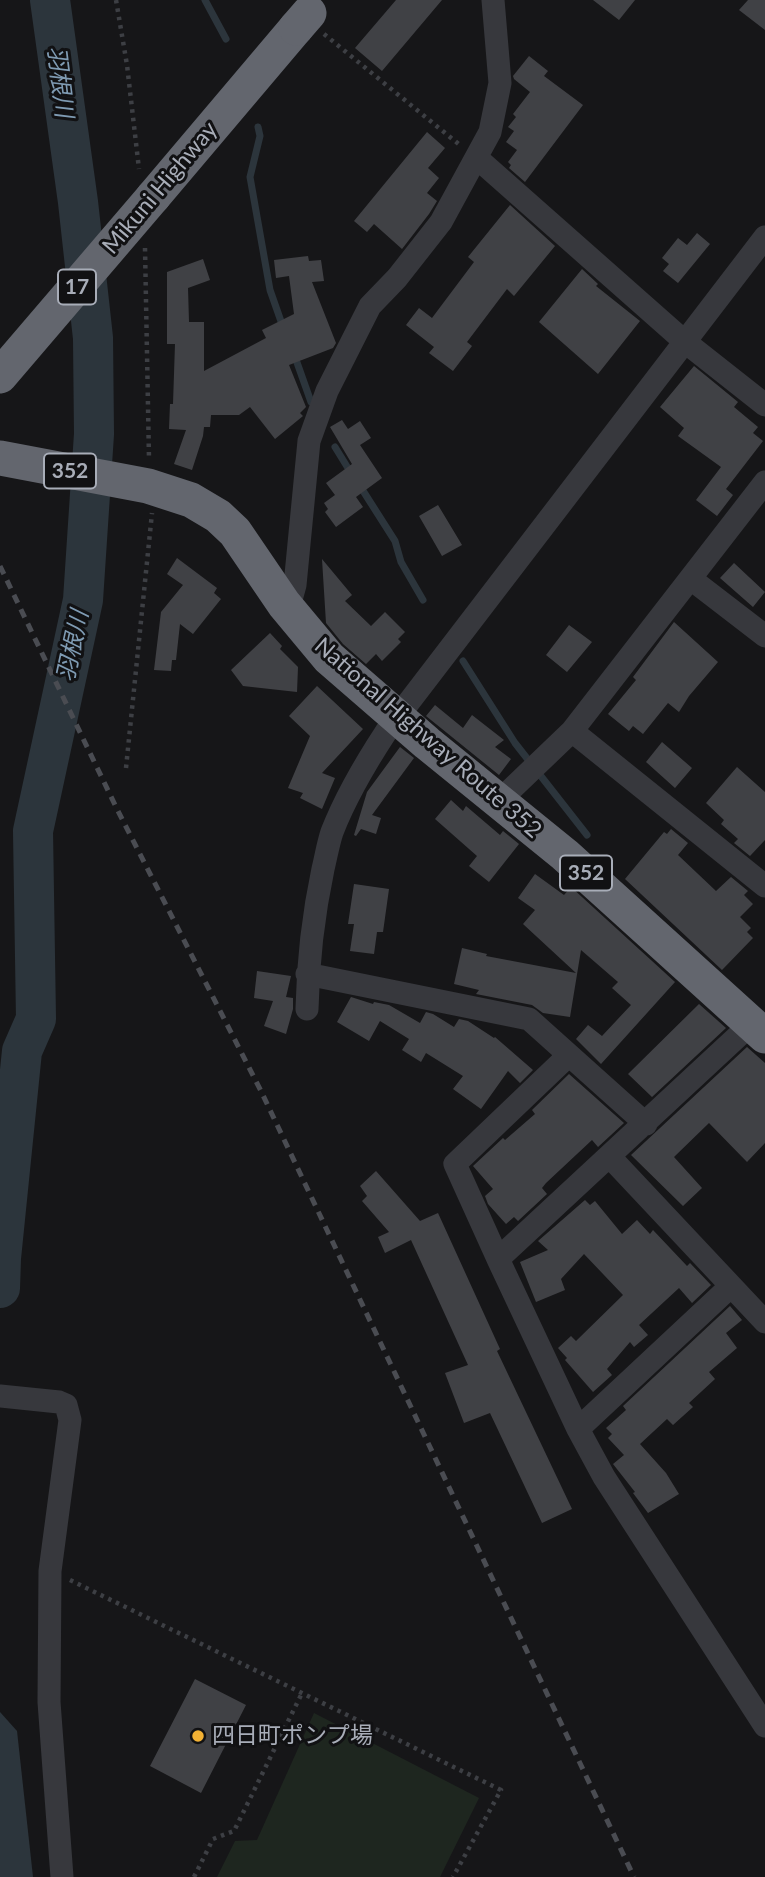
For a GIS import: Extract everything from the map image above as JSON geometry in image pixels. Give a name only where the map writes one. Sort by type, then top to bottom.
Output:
[{"type":"highway","name":"Mikuni Highway","points":[[0,376],[310,17]]},
{"type":"highway","name":"National Highway Route 352","points":[[0,458],[140,485],[191,500],[218,516],[235,532],[284,604],[329,658],[565,855],[634,915],[758,1031]]},
{"type":"street","points":[[284,604],[292,596],[295,585],[309,441],[327,391],[370,306],[397,278],[441,222],[490,132],[500,83],[493,0]]},
{"type":"street","points":[[477,159],[684,341],[765,405]]},
{"type":"street","points":[[307,1009],[307,974],[313,920],[331,835],[361,770],[386,733],[765,237]]},
{"type":"street","points":[[499,801],[572,731],[765,482]]},
{"type":"street","points":[[691,579],[765,636]]},
{"type":"street","points":[[572,731],[765,886]]},
{"type":"street","points":[[307,974],[529,1019],[646,1124]]},
{"type":"street","points":[[498,1259],[646,1124],[758,1031]]},
{"type":"street","points":[[569,1055],[455,1164],[578,1429],[604,1478],[765,1727]]},
{"type":"street","points":[[610,1157],[765,1322]]},
{"type":"street","points":[[578,1429],[731,1286]]},
{"type":"street","points":[[0,1396],[59,1402],[66,1405],[70,1420],[50,1571],[49,1702],[62,1877]]},
{"type":"path","points":[[310,17],[477,159]]},
{"type":"path","points":[[126,768],[147,541]]},
{"type":"path","points":[[50,1571],[501,1790],[453,1877]]},
{"type":"path","points":[[194,1877],[213,1839],[234,1831],[302,1693]]},
{"type":"shaded area","points":[[0,1712],[17,1731],[33,1877],[0,1877]]},
{"type":"shaded area","points":[[314,1713],[479,1798],[440,1877],[217,1877],[235,1841],[257,1840]]},
{"type":"building","points":[[396,0],[442,0],[382,71],[355,48]]},
{"type":"building","points":[[593,0],[635,0],[619,20]]},
{"type":"building","points":[[748,0],[765,0],[765,30],[739,10]]},
{"type":"building","points":[[529,56],[548,71],[544,76],[583,105],[525,182],[509,168],[511,165],[508,162],[517,150],[506,142],[514,131],[508,127],[516,117],[513,114],[530,92],[513,76]]},
{"type":"building","points":[[427,132],[445,148],[428,168],[439,178],[427,193],[437,201],[402,249],[374,224],[367,232],[354,221]]},
{"type":"building","points":[[510,205],[555,246],[514,296],[507,289],[467,342],[472,346],[453,371],[429,353],[434,347],[406,325],[419,308],[432,318],[474,262],[468,257]]},
{"type":"building","points":[[697,233],[710,244],[678,283],[663,271],[669,264],[662,258],[678,238],[687,245]]},
{"type":"building","points":[[308,256],[309,261],[321,260],[324,281],[312,282],[336,343],[333,348],[289,365],[306,407],[300,413],[303,416],[275,439],[250,407],[239,415],[211,415],[210,427],[204,427],[192,470],[174,464],[186,430],[169,429],[170,404],[173,404],[175,344],[167,344],[167,272],[203,259],[210,280],[188,288],[189,322],[204,322],[204,371],[266,338],[262,330],[294,314],[289,276],[276,278],[274,260]]},
{"type":"building","points":[[582,269],[598,284],[596,286],[640,321],[598,374],[539,322]]},
{"type":"building","points":[[694,366],[738,402],[734,407],[758,427],[753,433],[763,441],[726,489],[733,495],[717,516],[696,500],[721,467],[678,436],[684,428],[660,407]]},
{"type":"building","points":[[342,420],[348,429],[360,421],[371,438],[360,445],[382,478],[356,497],[363,507],[336,527],[325,512],[328,509],[324,503],[335,495],[326,483],[352,464],[330,427]]},
{"type":"building","points":[[438,505],[462,545],[442,556],[419,516]]},
{"type":"building","points":[[177,558],[217,588],[214,593],[221,599],[193,634],[180,624],[176,660],[172,660],[171,671],[154,670],[161,612],[183,585],[167,574]]},
{"type":"building","points":[[322,559],[352,595],[345,601],[371,626],[385,612],[405,632],[398,639],[401,642],[382,661],[376,654],[366,664],[343,644],[326,623]]},
{"type":"building","points":[[734,563],[765,592],[753,607],[720,578]]},
{"type":"building","points":[[674,622],[718,662],[679,712],[668,703],[643,734],[633,726],[629,731],[608,714],[636,680],[633,677]]},
{"type":"building","points":[[569,625],[592,642],[567,672],[546,655]]},
{"type":"building","points":[[270,633],[282,646],[280,649],[298,667],[297,692],[243,686],[231,670]]},
{"type":"building","points":[[317,686],[363,729],[322,773],[335,778],[322,809],[300,798],[303,793],[288,788],[310,736],[289,716]]},
{"type":"building","points":[[435,705],[463,728],[472,715],[504,740],[495,747],[511,759],[499,775],[426,716]]},
{"type":"building","points":[[662,742],[692,768],[675,788],[646,762]]},
{"type":"building","points":[[400,747],[414,758],[372,815],[381,818],[376,834],[361,829],[354,835],[367,792]]},
{"type":"building","points":[[737,767],[765,792],[765,840],[750,856],[734,843],[738,839],[721,824],[724,820],[706,803]]},
{"type":"building","points":[[451,800],[463,811],[466,806],[500,835],[503,831],[519,844],[489,882],[469,866],[477,856],[435,819]]},
{"type":"building","points":[[671,829],[688,843],[678,855],[716,891],[731,877],[748,891],[744,895],[753,904],[740,917],[751,928],[747,932],[753,938],[722,970],[625,879],[664,832],[667,834]]},
{"type":"building","points":[[535,874],[564,895],[571,887],[675,982],[601,1064],[576,1039],[588,1025],[602,1036],[631,1005],[612,988],[618,982],[581,950],[570,1017],[543,1013],[532,1005],[476,994],[479,990],[454,984],[462,948],[487,954],[486,956],[576,973],[523,924],[535,910],[518,898]]},
{"type":"building","points":[[354,884],[389,889],[383,932],[377,932],[374,954],[350,951],[354,924],[348,924]]},
{"type":"building","points":[[257,971],[291,976],[286,997],[293,998],[293,1009],[286,1034],[264,1026],[273,1001],[254,998]]},
{"type":"building","points":[[351,997],[373,1004],[389,1005],[420,1023],[426,1012],[454,1027],[459,1019],[468,1021],[495,1037],[533,1070],[520,1083],[508,1071],[481,1109],[453,1089],[463,1076],[426,1053],[421,1062],[402,1050],[409,1039],[380,1021],[369,1041],[337,1022]]},
{"type":"building","points":[[699,1004],[726,1028],[652,1097],[628,1074]]},
{"type":"building","points":[[747,1047],[765,1063],[765,1143],[747,1162],[709,1123],[674,1157],[702,1188],[683,1206],[631,1155]]},
{"type":"building","points":[[569,1074],[624,1123],[598,1147],[592,1140],[546,1183],[542,1188],[547,1194],[518,1221],[514,1217],[506,1224],[488,1204],[485,1196],[493,1189],[473,1166],[503,1138],[505,1140],[535,1114],[532,1110]]},
{"type":"building","points":[[376,1171],[420,1221],[438,1213],[500,1349],[497,1351],[572,1509],[542,1523],[490,1413],[464,1423],[445,1373],[468,1365],[411,1240],[385,1253],[378,1237],[389,1232],[362,1201],[367,1196],[360,1186]]},
{"type":"building","points":[[585,1200],[590,1205],[595,1201],[622,1234],[637,1220],[650,1234],[653,1230],[687,1266],[690,1263],[711,1285],[692,1303],[679,1288],[639,1325],[648,1335],[634,1347],[630,1342],[607,1369],[612,1375],[593,1392],[558,1348],[571,1336],[576,1341],[623,1295],[584,1254],[561,1279],[565,1290],[536,1302],[520,1262],[548,1250],[538,1241]]},
{"type":"building","points":[[730,1306],[742,1320],[726,1333],[737,1348],[709,1372],[715,1379],[689,1403],[693,1407],[673,1425],[667,1419],[640,1444],[666,1473],[679,1494],[648,1513],[613,1464],[624,1455],[608,1438],[612,1434],[606,1428],[626,1410],[623,1406]]},
{"type":"building","name":"四日町ポンプ場","points":[[195,1679],[246,1705],[201,1793],[150,1766]]},
{"type":"waterway","name":"羽根川","points":[[0,1288],[22,1051],[36,1019],[33,831],[83,600],[94,434],[93,338],[78,202],[50,0]]},
{"type":"waterway","points":[[205,0],[226,39]]},
{"type":"waterway","points":[[258,127],[260,136],[250,177],[270,290],[283,327]]},
{"type":"waterway","points":[[294,354],[311,402]]},
{"type":"waterway","points":[[335,447],[351,473]]},
{"type":"waterway","points":[[360,486],[395,541],[401,562],[423,600]]},
{"type":"waterway","points":[[463,661],[515,743],[587,835]]},
{"type":"railway","points":[[0,566],[116,807],[261,1091],[634,1877]]},
{"type":"place","name":"四日町ポンプ場","points":[[198,1736]]}]
